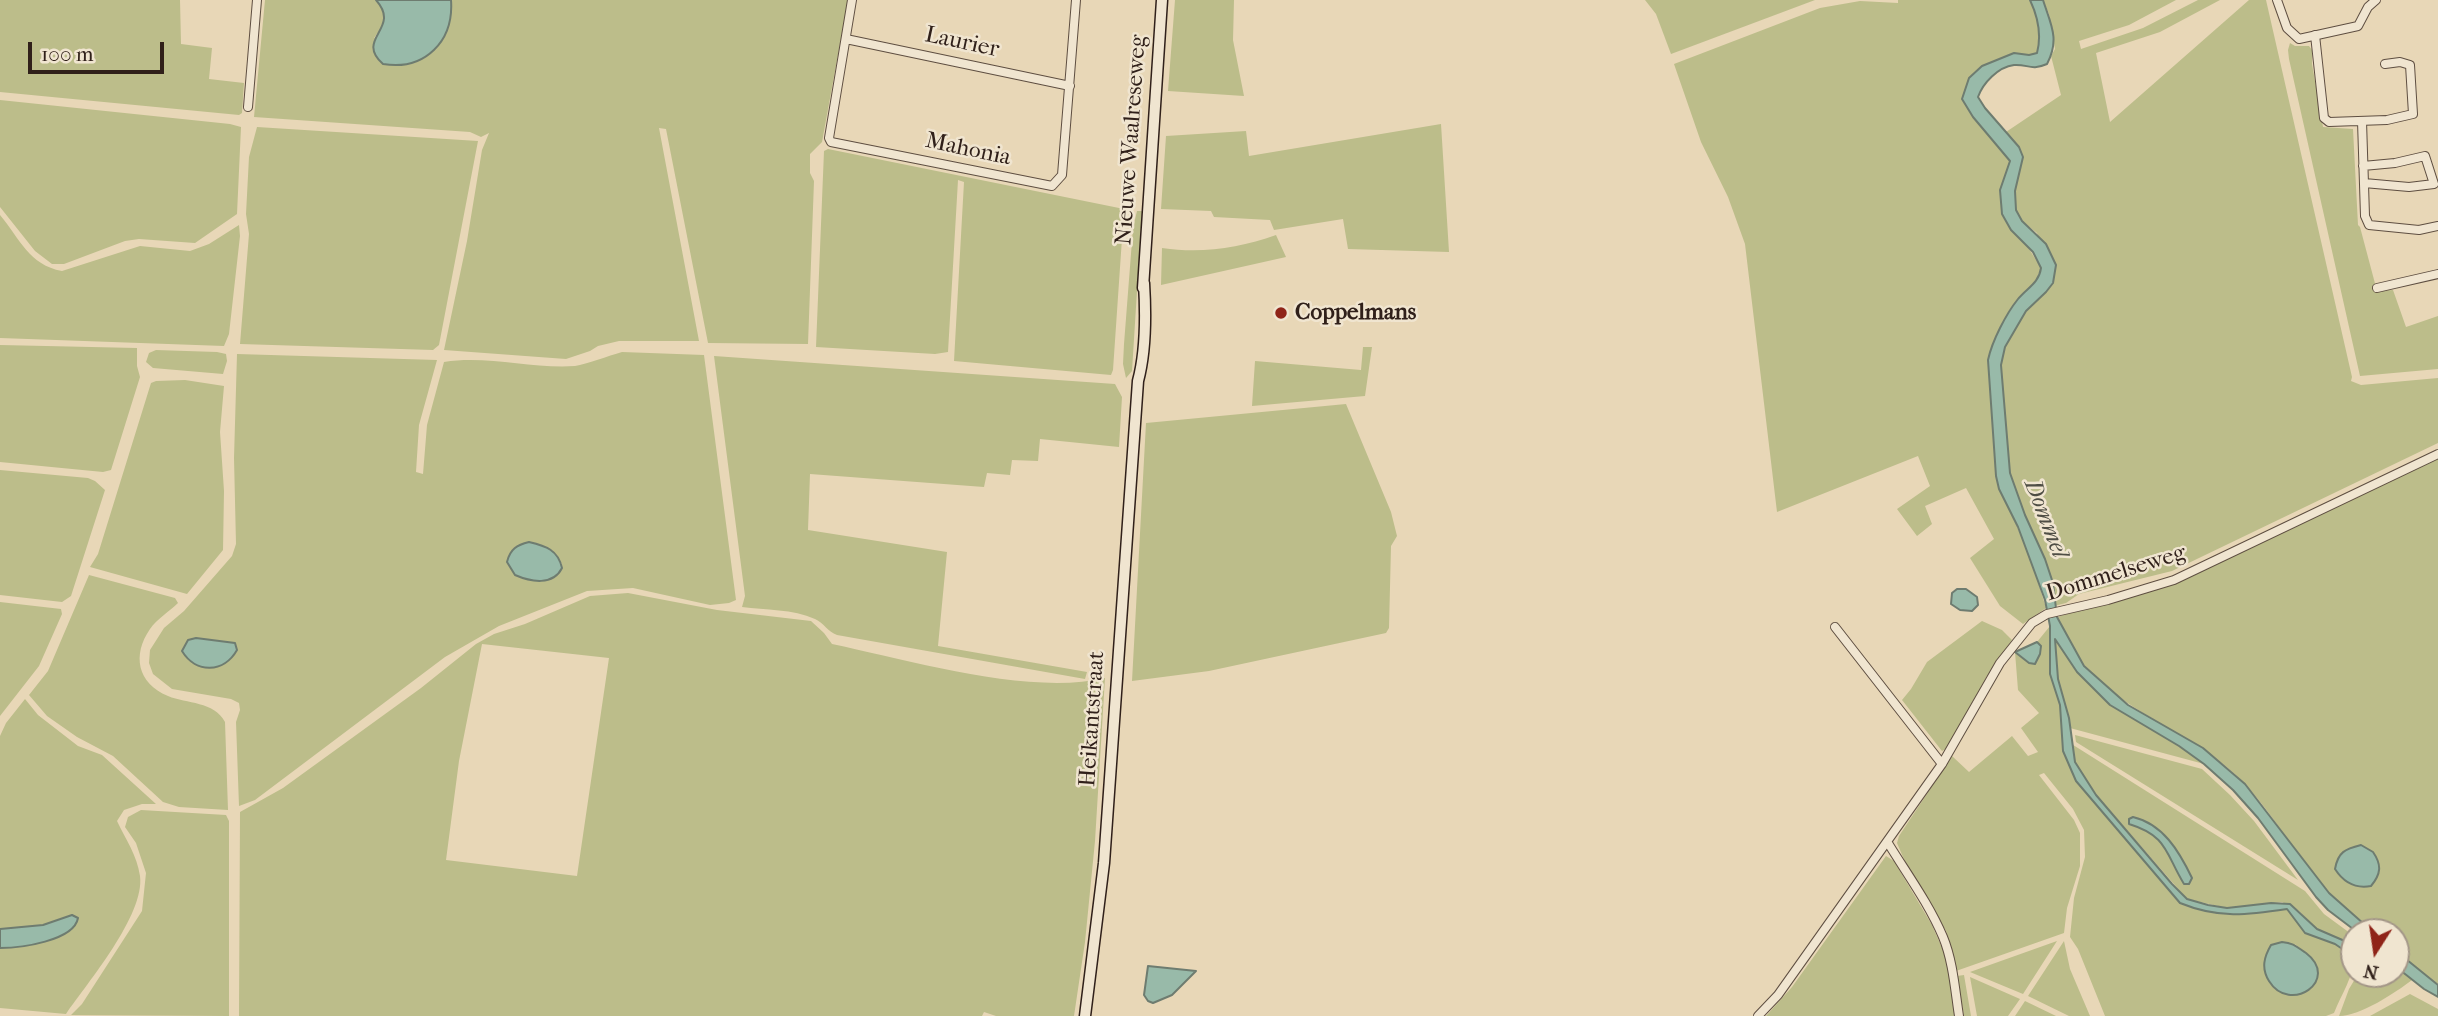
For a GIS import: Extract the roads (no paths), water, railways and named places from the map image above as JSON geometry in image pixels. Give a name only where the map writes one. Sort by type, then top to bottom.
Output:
[{"type":"street","points":[[248,107],[257,0]]},
{"type":"street","name":"Mahonia","points":[[852,0],[829,138],[831,142],[1052,186],[1062,175],[1076,0]]},
{"type":"street","name":"Nieuwe Waalreseweg","points":[[1135,424],[1138,327],[1144,284],[1162,0]]},
{"type":"street","points":[[2277,0],[2287,28],[2299,38],[2358,26],[2368,7],[2376,0]]},
{"type":"street","points":[[2315,35],[2324,118],[2329,122],[2387,120],[2413,114],[2410,65],[2400,62],[2385,64]]},
{"type":"street","name":"Laurier","points":[[846,39],[1070,86]]},
{"type":"street","points":[[2362,121],[2365,216],[2369,225],[2419,230],[2438,226]]},
{"type":"street","points":[[2363,166],[2395,163],[2425,156],[2434,184],[2409,187],[2364,183]]},
{"type":"street","points":[[2377,288],[2438,274]]},
{"type":"street","name":"Heikantstraat","points":[[1085,1016],[1104,863],[1135,424]]},
{"type":"street","name":"Dommelseweg","points":[[1758,1016],[1778,995],[1888,844],[1942,764],[2000,663],[2018,637],[2032,623],[2047,614],[2108,600],[2174,580],[2438,454]]},
{"type":"street","points":[[1835,627],[1942,764]]},
{"type":"street","points":[[1888,844],[1928,907],[1943,937],[1959,1016]]},
{"type":"place","name":"Coppelmans","points":[[1281,313]]},
{"type":"water label","name":"Dommel","points":[[2045,519]]}]
